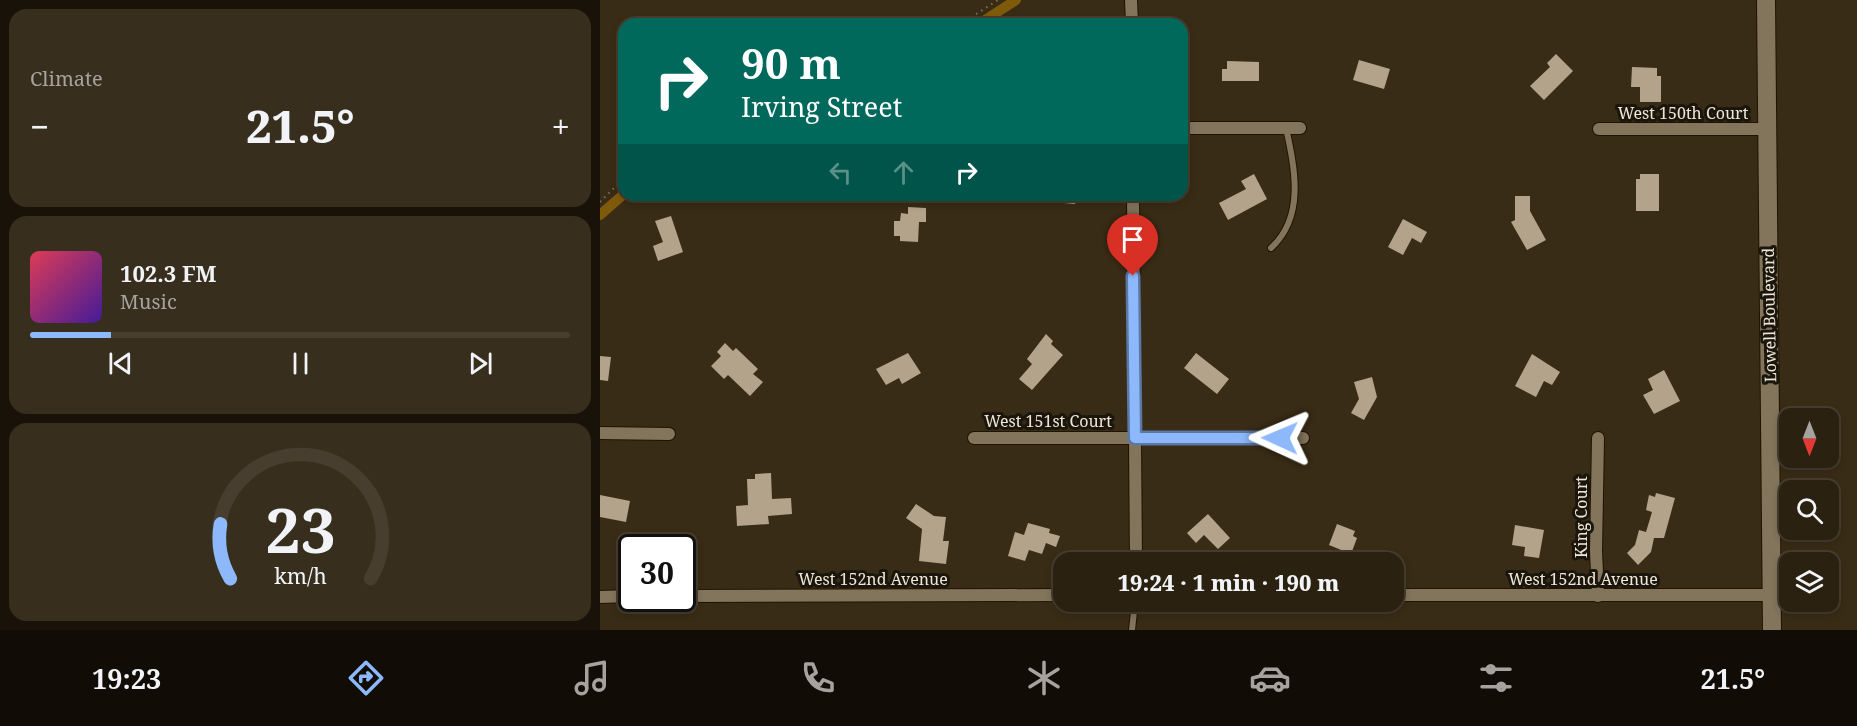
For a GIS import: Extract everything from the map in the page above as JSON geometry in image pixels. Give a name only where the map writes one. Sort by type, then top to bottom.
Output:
[{"type":"main road","name":"Lowell Boulevard","points":[[1766,0],[1772,630]]},
{"type":"street","points":[[1131,0],[1132,18]]},
{"type":"street","points":[[1188,129],[1300,128]]},
{"type":"street","name":"West 150th Court","points":[[1599,129],[1767,129]]},
{"type":"street","points":[[1133,201],[1136,552]]},
{"type":"street","points":[[600,433],[669,434]]},
{"type":"street","name":"West 151st Court","points":[[974,438],[1303,438]]},
{"type":"street","name":"King Court","points":[[1598,438],[1596,551],[1599,596]]},
{"type":"street","name":"West 152nd Avenue","points":[[696,596],[1053,595]]},
{"type":"street","name":"West 152nd Avenue","points":[[1404,595],[1772,595]]},
{"type":"street","points":[[600,597],[618,596]]},
{"type":"lane","points":[[1271,248],[1282,238],[1288,227],[1292,210],[1294,164],[1286,128]]},
{"type":"lane","points":[[1132,630],[1134,612]]},
{"type":"path","points":[[970,18],[998,0]]},
{"type":"path","points":[[600,202],[618,184]]},
{"type":"building","points":[[1556,54],[1573,71],[1544,100],[1530,86],[1550,67],[1547,63]]},
{"type":"building","points":[[1359,60],[1390,69],[1384,89],[1353,80]]},
{"type":"building","points":[[1227,61],[1259,62],[1259,81],[1222,81],[1222,69],[1227,69]]},
{"type":"building","points":[[1632,67],[1657,68],[1657,76],[1661,76],[1661,102],[1640,102],[1640,87],[1631,87]]},
{"type":"building","points":[[1254,174],[1267,199],[1228,220],[1219,203],[1246,189],[1241,181]]},
{"type":"building","points":[[1640,174],[1659,174],[1659,211],[1636,211],[1636,179],[1640,179]]},
{"type":"building","points":[[1515,196],[1530,196],[1530,211],[1546,240],[1527,250],[1511,222],[1515,220]]},
{"type":"building","points":[[1042,201],[1075,201],[1075,204]]},
{"type":"building","points":[[908,207],[926,208],[926,222],[919,222],[918,242],[900,241],[900,236],[894,236],[894,221],[900,221],[901,213],[908,214]]},
{"type":"building","points":[[671,216],[683,252],[658,261],[653,246],[663,242],[655,221]]},
{"type":"building","points":[[1403,219],[1427,232],[1421,243],[1412,238],[1403,255],[1388,247]]},
{"type":"building","points":[[1046,334],[1053,341],[1051,344],[1063,355],[1032,390],[1019,379],[1032,364],[1027,359]]},
{"type":"building","points":[[725,343],[733,351],[736,348],[758,369],[753,374],[763,382],[750,396],[728,375],[724,379],[711,366],[721,356],[717,352]]},
{"type":"building","points":[[908,353],[921,373],[902,384],[899,378],[886,385],[876,369]]},
{"type":"building","points":[[1196,353],[1229,379],[1217,394],[1184,368]]},
{"type":"building","points":[[1532,354],[1560,372],[1552,385],[1544,381],[1536,397],[1515,386]]},
{"type":"building","points":[[600,356],[611,357],[608,381],[600,380]]},
{"type":"building","points":[[1664,370],[1680,401],[1654,414],[1643,395],[1653,390],[1648,379]]},
{"type":"building","points":[[1372,377],[1377,397],[1364,420],[1351,413],[1359,399],[1354,382]]},
{"type":"building","points":[[771,473],[772,499],[791,498],[792,514],[768,516],[769,524],[737,526],[736,506],[748,505],[747,479],[755,479],[755,474]]},
{"type":"building","points":[[1656,493],[1675,498],[1664,538],[1654,538],[1651,552],[1638,565],[1627,553],[1635,545],[1639,530],[1646,532],[1652,512],[1646,510],[1649,495],[1655,497]]},
{"type":"building","points":[[600,495],[630,501],[626,522],[600,517]]},
{"type":"building","points":[[916,504],[934,516],[946,517],[943,541],[949,541],[946,564],[919,561],[922,529],[906,518]]},
{"type":"building","points":[[1208,514],[1230,538],[1218,549],[1204,535],[1196,543],[1187,533]]},
{"type":"building","points":[[1028,523],[1050,529],[1049,533],[1060,536],[1056,547],[1046,543],[1042,554],[1029,550],[1025,561],[1008,556],[1015,532],[1024,535]]},
{"type":"building","points":[[1337,524],[1355,531],[1353,536],[1357,538],[1352,552],[1329,545]]},
{"type":"building","points":[[1515,525],[1544,530],[1539,558],[1524,556],[1525,547],[1512,545]]},
{"type":"waterway","points":[[988,18],[1016,0]]},
{"type":"waterway","points":[[600,215],[618,199]]},
{"type":"route","points":[[1133,276],[1135,438],[1280,438]]}]
